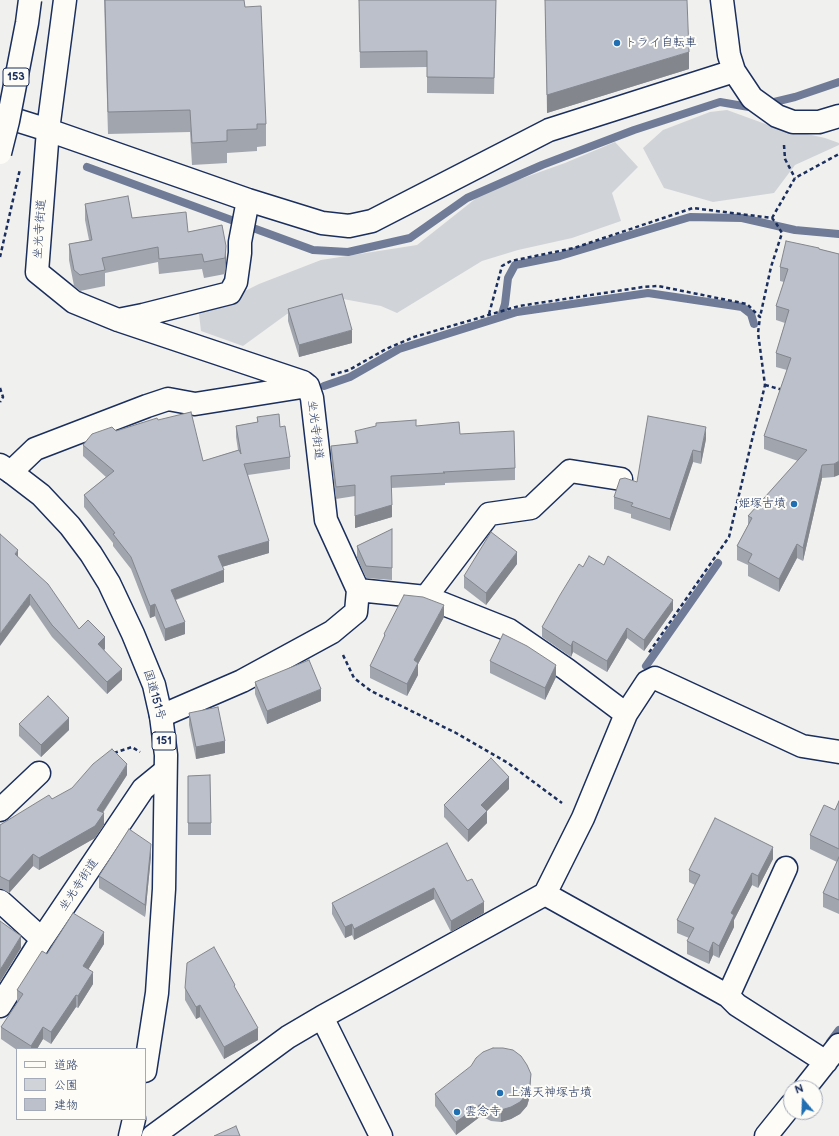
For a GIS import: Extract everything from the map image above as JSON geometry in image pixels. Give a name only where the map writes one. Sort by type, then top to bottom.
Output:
[{"type":"main road","name":"153","points":[[0,153],[27,23],[30,0]]},
{"type":"main road","points":[[48,130],[65,0]]},
{"type":"main road","points":[[722,0],[729,55],[734,71],[752,98],[785,119],[819,122],[839,116]]},
{"type":"main road","points":[[0,115],[48,130],[247,207],[322,223],[349,226],[372,221],[549,130],[734,71]]},
{"type":"main road","name":"坐光寺街道","points":[[48,130],[37,272],[74,302],[118,320],[305,384],[312,398],[326,520],[358,590],[356,612],[332,632],[242,681],[161,716]]},
{"type":"main road","points":[[118,320],[143,316],[230,293],[236,282],[240,242],[247,207]]},
{"type":"main road","points":[[5,468],[35,449],[168,399],[195,404],[305,384]]},
{"type":"main road","name":"国道151号","points":[[5,468],[41,495],[70,526],[94,560],[109,584],[133,634],[154,686],[161,716],[166,756],[164,889],[157,993],[146,1064]]},
{"type":"main road","points":[[426,597],[489,514],[531,508],[570,471],[621,479]]},
{"type":"main road","points":[[358,590],[426,597],[509,630],[566,669],[626,714]]},
{"type":"main road","points":[[153,1136],[288,1037],[545,894],[582,818],[626,714],[647,682],[655,678],[802,746],[839,752]]},
{"type":"main road","name":"坐光寺街道","points":[[0,1006],[42,939],[142,789],[165,771]]},
{"type":"main road","points":[[0,810],[39,773]]},
{"type":"main road","points":[[728,996],[786,868]]},
{"type":"main road","points":[[545,894],[728,996],[737,1006],[833,1053],[811,1080]]},
{"type":"main road","points":[[4,908],[42,939]]},
{"type":"main road","points":[[322,1017],[381,1136]]},
{"type":"main road","points":[[766,1136],[783,1114]]},
{"type":"main road","points":[[130,1136],[134,1120]]},
{"type":"path","points":[[785,119],[785,159],[795,178]]},
{"type":"path","points":[[772,218],[795,178],[839,154]]},
{"type":"path","points":[[490,314],[502,266],[510,261],[574,248],[693,208],[772,218],[782,233],[771,267],[758,333],[765,385],[729,537],[641,664],[647,682]]},
{"type":"path","points":[[305,384],[349,370],[386,349],[414,337],[490,314],[519,306],[643,287],[658,286],[747,304],[760,317]]},
{"type":"path","points":[[765,385],[786,391]]},
{"type":"path","points":[[0,388],[3,397],[0,402]]},
{"type":"path","points":[[332,632],[354,678],[371,691],[456,733],[508,763],[582,818]]},
{"type":"path","points":[[112,755],[118,751],[132,747],[142,753]]},
{"type":"green space","points":[[727,110],[771,126],[825,138],[839,143],[839,145],[795,165],[774,193],[713,202],[664,188],[643,148],[663,130],[710,112]]},
{"type":"green space","points":[[615,142],[638,167],[612,193],[621,221],[572,238],[518,250],[482,261],[397,313],[381,306],[343,299],[287,314],[243,346],[201,331],[199,314],[259,284],[321,260],[417,245],[484,192],[565,163]]},
{"type":"building","points":[[105,0],[244,0],[245,7],[261,6],[266,124],[257,124],[257,129],[227,130],[227,141],[192,143],[190,110],[108,112]]},
{"type":"building","points":[[359,0],[496,0],[494,78],[427,77],[427,51],[360,52]]},
{"type":"building","name":"トライ自転車","points":[[545,0],[687,0],[689,52],[547,95]]},
{"type":"building","points":[[128,196],[132,218],[186,212],[188,232],[222,225],[226,246],[225,258],[204,262],[202,254],[159,259],[158,247],[102,258],[105,270],[80,275],[74,270],[69,244],[92,240],[85,204]]},
{"type":"building","points":[[786,241],[839,254],[839,461],[834,464],[822,465],[803,548],[797,544],[779,579],[748,562],[752,554],[737,546],[752,518],[748,516],[807,450],[764,436],[791,358],[776,353],[789,310],[776,306],[788,269],[780,267]]},
{"type":"building","points":[[342,294],[352,330],[299,345],[288,309]]},
{"type":"building","points":[[191,412],[203,461],[239,450],[241,454],[236,426],[258,422],[257,417],[279,414],[280,427],[285,426],[290,457],[244,464],[269,541],[218,556],[224,570],[171,590],[185,622],[165,629],[155,604],[150,606],[131,557],[113,534],[115,533],[84,495],[114,471],[83,445],[92,434],[112,427],[116,431],[157,418],[158,420]]},
{"type":"building","points":[[648,416],[706,427],[701,452],[693,450],[670,519],[631,506],[633,503],[614,497],[620,479],[625,478],[637,482]]},
{"type":"building","points":[[416,420],[416,426],[459,422],[460,434],[514,431],[515,468],[391,476],[392,505],[355,516],[355,485],[336,487],[331,446],[358,443],[355,431],[376,426],[376,423]]},
{"type":"building","points":[[392,529],[392,568],[366,566],[357,546]]},
{"type":"building","points":[[491,532],[517,552],[486,593],[464,576]]},
{"type":"building","points":[[0,534],[18,550],[15,554],[48,584],[79,629],[88,620],[105,637],[98,644],[122,669],[107,682],[52,625],[30,594],[0,634]]},
{"type":"building","points":[[589,556],[604,565],[608,556],[673,600],[644,640],[627,628],[607,661],[573,641],[571,646],[542,627],[579,564],[583,567]]},
{"type":"building","points":[[404,595],[423,597],[444,605],[414,660],[418,663],[407,684],[370,666]]},
{"type":"building","points":[[503,634],[527,646],[556,665],[545,688],[490,661]]},
{"type":"building","points":[[309,660],[321,689],[267,711],[255,682]]},
{"type":"building","points":[[48,696],[69,718],[41,745],[19,724]]},
{"type":"building","points":[[218,707],[225,741],[196,747],[189,713]]},
{"type":"building","points":[[112,749],[127,764],[97,810],[104,813],[95,826],[39,858],[33,854],[9,881],[1,877],[0,825],[49,795],[52,799],[72,788],[93,764]]},
{"type":"building","points":[[491,758],[509,777],[481,805],[487,811],[468,830],[444,805]]},
{"type":"building","points":[[210,775],[211,823],[188,823],[188,776]]},
{"type":"building","points":[[839,801],[839,849],[810,835],[824,805],[835,810]]},
{"type":"building","points":[[715,818],[773,847],[758,876],[752,873],[731,913],[734,915],[719,946],[713,942],[709,952],[687,941],[694,928],[677,920],[700,875],[689,870]]},
{"type":"building","points":[[129,829],[151,844],[145,905],[99,876]]},
{"type":"building","points":[[447,843],[467,881],[472,879],[484,902],[451,921],[434,888],[354,929],[352,924],[345,927],[332,903]]},
{"type":"building","points":[[839,857],[839,900],[823,893]]},
{"type":"building","points":[[73,913],[104,932],[83,966],[93,972],[78,996],[76,995],[51,1032],[43,1027],[31,1046],[1,1027],[23,994],[17,990],[42,951],[47,954]]},
{"type":"building","points":[[0,921],[21,936],[0,970]]},
{"type":"building","points":[[214,947],[258,1028],[224,1047],[200,1005],[196,1007],[185,988],[187,963]]},
{"type":"building","points":[[493,1048],[513,1050],[521,1056],[531,1074],[527,1094],[520,1102],[501,1110],[491,1109],[481,1104],[456,1122],[435,1094],[471,1066],[476,1058],[483,1052]]},
{"type":"building","points":[[236,1126],[240,1136],[214,1136]]},
{"type":"waterway","points":[[766,104],[795,97],[839,82]]},
{"type":"waterway","points":[[87,167],[313,250],[348,252],[410,238],[467,198],[542,165],[634,130],[720,102],[749,107],[755,106]]},
{"type":"waterway","points":[[501,317],[505,304],[508,278],[515,265],[560,256],[690,217],[742,218],[795,230],[839,234]]},
{"type":"waterway","points":[[324,386],[350,377],[399,349],[517,312],[648,293],[742,307],[751,314],[754,324]]},
{"type":"waterway","points":[[646,666],[718,563]]},
{"type":"waterway","points":[[830,1042],[839,1030]]},
{"type":"place","name":"トライ自転車","points":[[617,43]]},
{"type":"place","name":"姫塚古墳","points":[[794,504]]},
{"type":"place","name":"上溝天神塚古墳","points":[[500,1093]]},
{"type":"place","name":"雲念寺","points":[[457,1112]]}]
